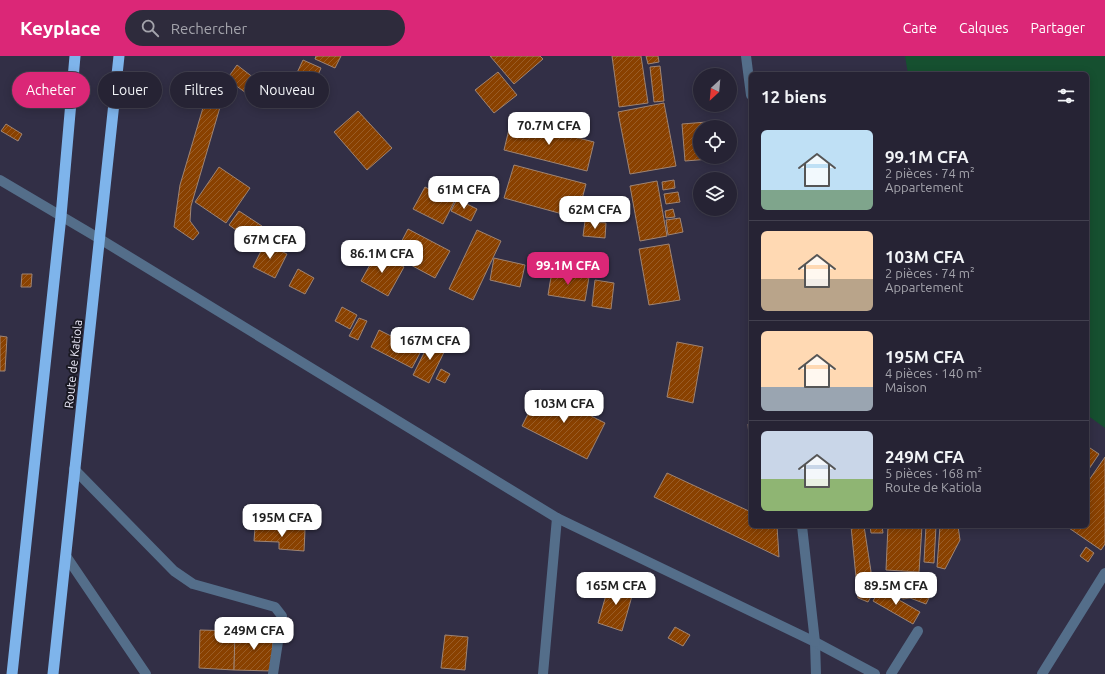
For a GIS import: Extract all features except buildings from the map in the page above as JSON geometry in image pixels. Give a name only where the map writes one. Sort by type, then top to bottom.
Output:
[{"type":"highway","points":[[12,674],[61,216],[75,56]]},
{"type":"highway","name":"Route de Katiola","points":[[53,674],[119,56]]},
{"type":"street","points":[[746,56],[749,80]]},
{"type":"street","points":[[0,180],[100,239],[556,518],[815,642],[875,674]]},
{"type":"street","points":[[74,469],[174,571],[186,580],[192,584],[275,607],[279,611],[282,616],[273,674]]},
{"type":"street","points":[[543,674],[556,518]]},
{"type":"street","points":[[802,528],[815,642],[816,674]]},
{"type":"street","points":[[66,556],[146,674]]},
{"type":"street","points":[[1042,674],[1105,573]]},
{"type":"street","points":[[891,674],[918,631]]},
{"type":"green space","points":[[905,56],[1105,56],[1105,428],[1089,416],[1089,72],[908,72]]}]
